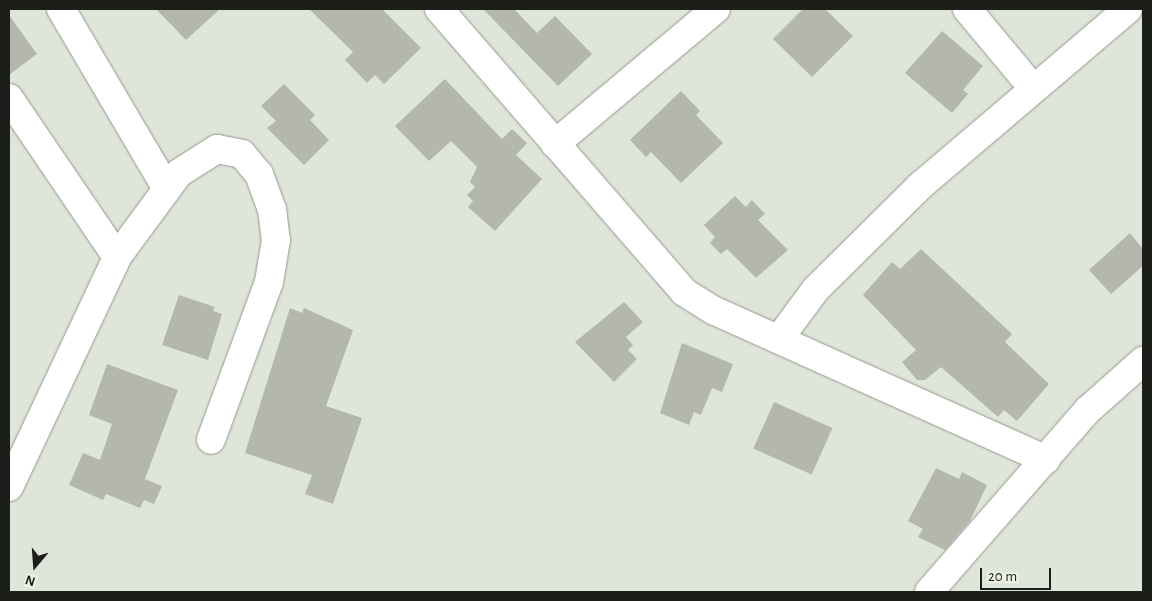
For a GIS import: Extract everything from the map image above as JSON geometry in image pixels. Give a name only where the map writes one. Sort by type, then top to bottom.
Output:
[{"type":"street","points":[[61,9],[166,188]]},
{"type":"street","points":[[439,9],[668,278],[715,312],[1046,460]]},
{"type":"street","points":[[555,144],[608,95],[716,9]]},
{"type":"street","points":[[966,9],[1032,87]]},
{"type":"street","points":[[779,339],[793,316],[850,256],[1032,87],[1128,9]]},
{"type":"street","points":[[9,98],[117,257]]},
{"type":"street","points":[[9,486],[117,257],[166,188],[204,154],[230,150],[242,154],[259,174],[276,226],[269,282],[211,440]]},
{"type":"street","points":[[929,592],[1088,410],[1143,361]]},
{"type":"building","points":[[156,9],[220,9],[186,40]]},
{"type":"building","points":[[309,9],[382,9],[421,48],[384,84],[375,75],[367,83],[345,60],[353,52]]},
{"type":"building","points":[[483,9],[514,9],[537,33],[555,16],[592,54],[558,86]]},
{"type":"building","points":[[803,9],[825,9],[853,36],[812,77],[773,39]]},
{"type":"building","points":[[9,15],[37,54],[9,75]]},
{"type":"building","points":[[942,31],[983,66],[963,90],[968,94],[952,113],[905,73]]},
{"type":"building","points":[[445,79],[502,139],[512,129],[527,143],[516,155],[542,179],[495,231],[468,207],[473,201],[467,195],[475,187],[470,182],[477,167],[451,141],[429,161],[395,126]]},
{"type":"building","points":[[284,84],[315,115],[310,120],[329,140],[304,165],[267,128],[276,121],[261,106]]},
{"type":"building","points":[[681,91],[700,111],[696,115],[723,143],[681,183],[651,152],[646,157],[630,140]]},
{"type":"building","points":[[735,196],[746,207],[752,200],[765,214],[758,220],[788,250],[756,278],[727,249],[721,254],[710,243],[715,237],[704,225]]},
{"type":"building","points":[[1130,233],[1143,249],[1143,266],[1111,294],[1089,270]]},
{"type":"building","points":[[921,249],[1012,334],[1005,342],[1049,384],[1017,421],[1004,410],[998,417],[941,367],[925,380],[917,380],[902,362],[916,350],[863,295],[892,262],[900,269]]},
{"type":"building","points":[[179,295],[215,307],[213,311],[222,314],[208,360],[162,345]]},
{"type":"building","points":[[624,302],[643,322],[626,337],[633,345],[628,350],[637,359],[614,382],[575,342]]},
{"type":"building","points":[[290,308],[302,313],[304,308],[353,330],[326,406],[362,418],[333,504],[305,494],[312,475],[245,453]]},
{"type":"building","points":[[682,343],[733,364],[722,392],[712,388],[701,415],[694,412],[689,425],[660,413]]},
{"type":"building","points":[[107,364],[178,390],[145,479],[162,486],[154,504],[144,500],[140,508],[106,494],[103,500],[69,485],[83,453],[100,460],[112,424],[89,415]]},
{"type":"building","points":[[774,402],[832,428],[812,475],[753,449]]},
{"type":"building","points":[[936,468],[959,479],[962,472],[987,485],[970,521],[945,550],[918,537],[923,529],[908,521]]}]
